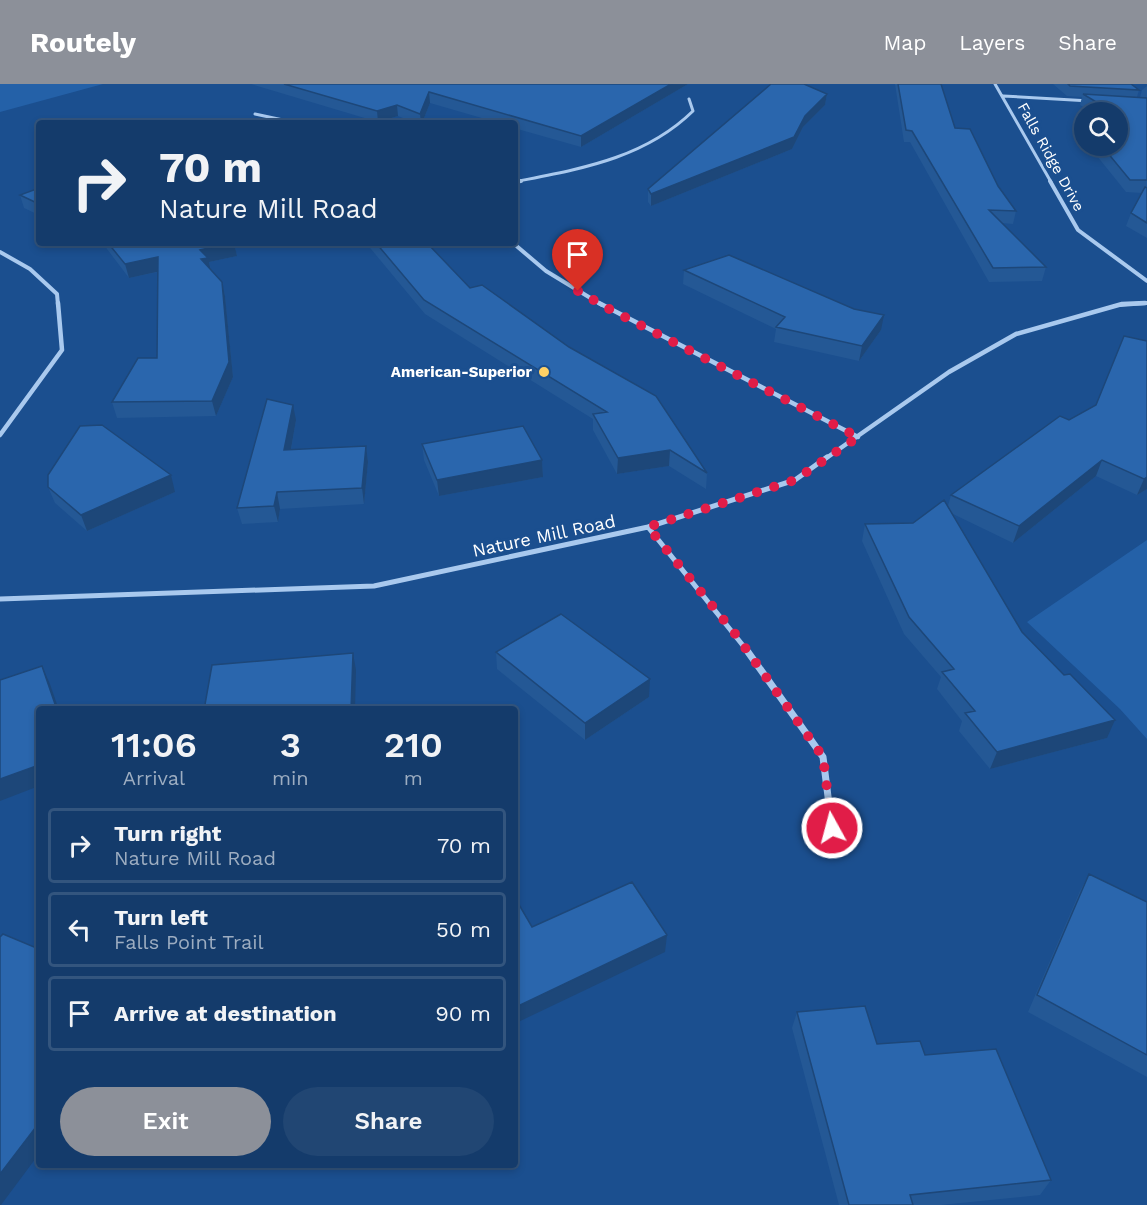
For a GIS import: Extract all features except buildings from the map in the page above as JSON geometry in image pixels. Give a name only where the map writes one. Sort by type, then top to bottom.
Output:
[{"type":"street","name":"Falls Ridge Drive","points":[[995,84],[1078,230],[1147,281]]},
{"type":"street","points":[[1003,96],[1092,101]]},
{"type":"street","points":[[518,181],[608,160],[651,144],[680,127],[687,119],[693,111],[689,99]]},
{"type":"street","points":[[255,114],[283,120]]},
{"type":"street","points":[[517,246],[546,271],[611,310],[858,437]]},
{"type":"street","points":[[0,252],[30,269],[57,294],[62,350],[0,435]]},
{"type":"street","name":"Nature Mill Road","points":[[0,599],[374,586],[648,527],[795,480],[949,372],[1016,334],[1122,304],[1147,303]]},
{"type":"street","points":[[648,527],[736,635],[823,757],[832,828]]},
{"type":"shaded area","points":[[0,84],[103,84],[0,112]]},
{"type":"shaded area","points":[[1147,540],[1147,739],[1120,709],[1027,622]]},
{"type":"place","name":"American-Superior","points":[[544,372]]},
{"type":"route","points":[[578,291],[858,437],[795,480],[648,527],[736,635],[823,757],[832,828]]}]
